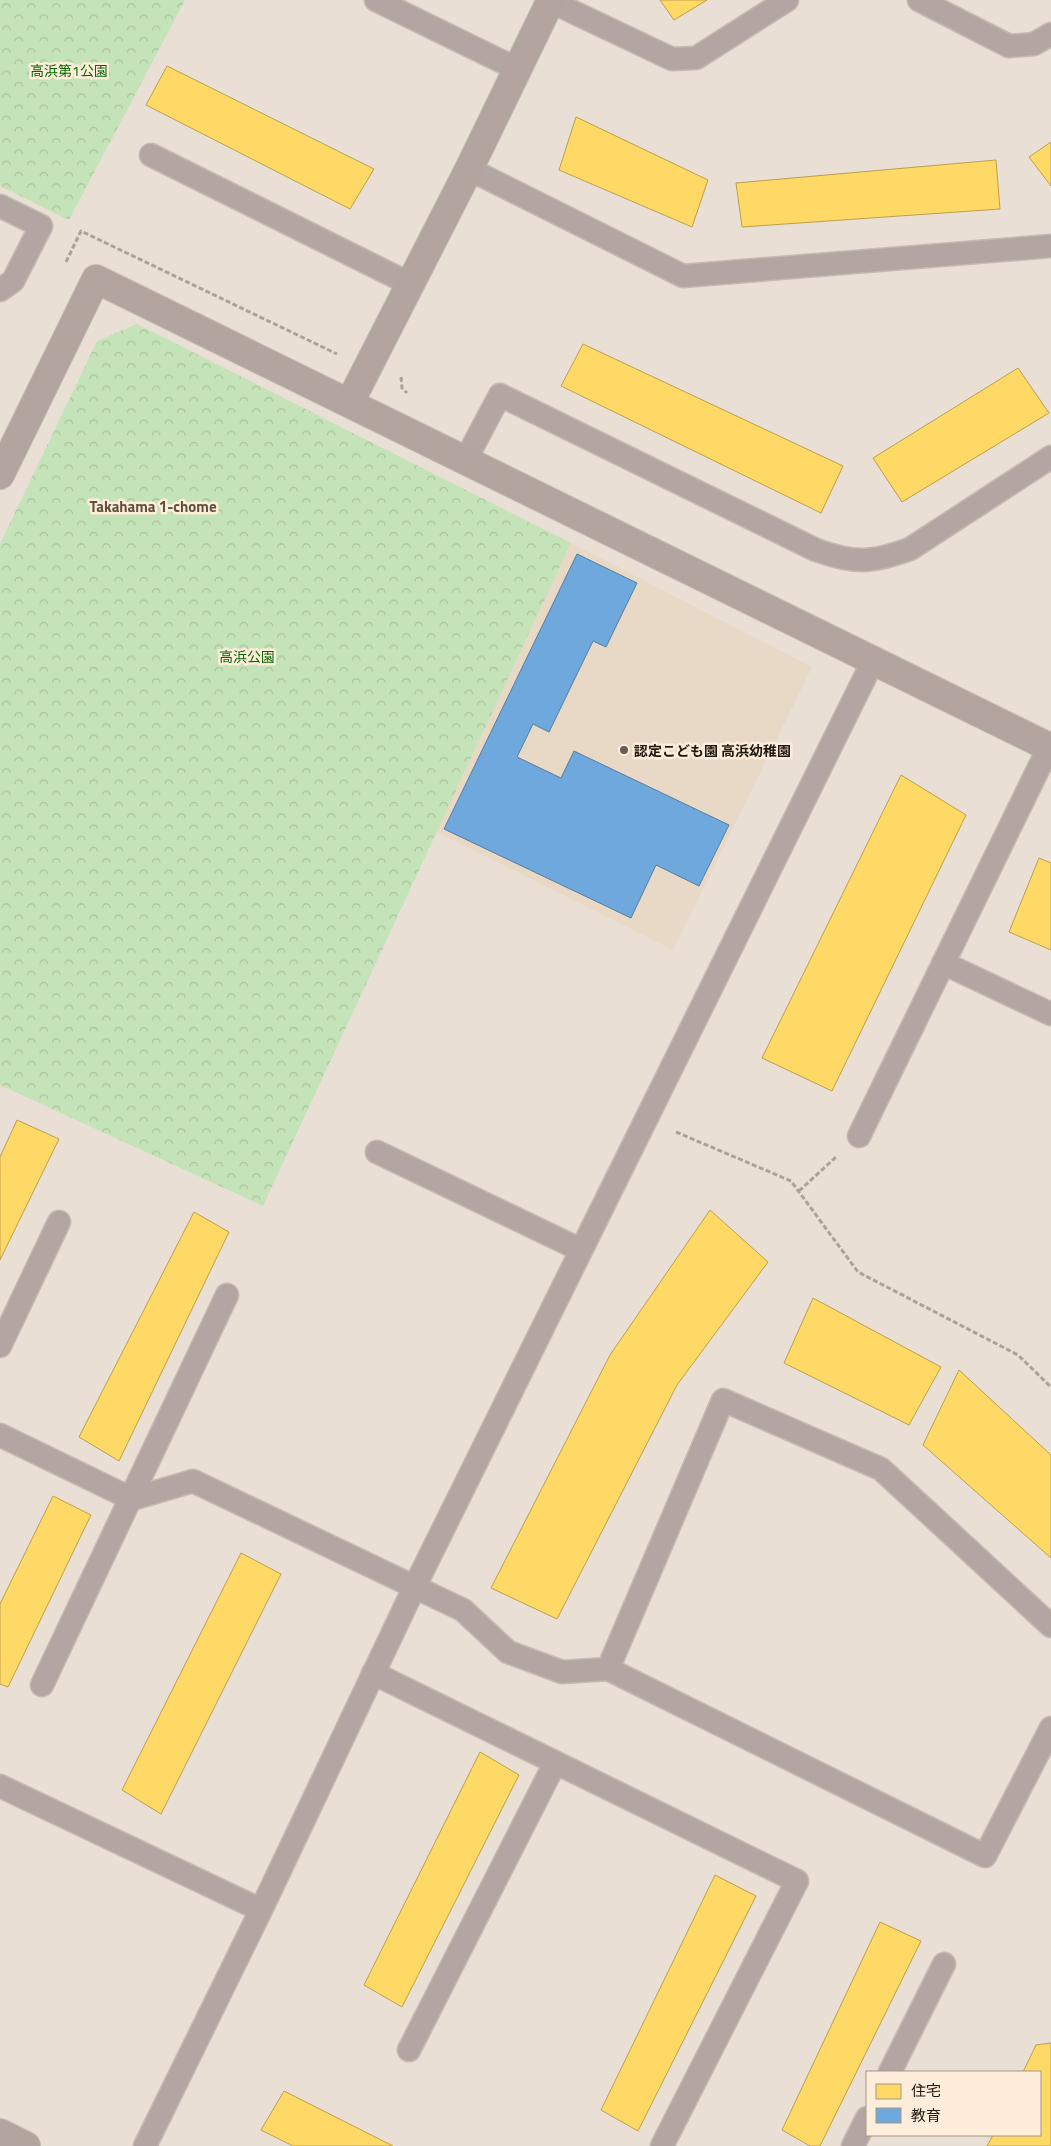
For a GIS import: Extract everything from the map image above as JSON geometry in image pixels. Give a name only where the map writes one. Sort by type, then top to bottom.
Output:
[{"type":"street","points":[[350,402],[469,169],[550,0]]},
{"type":"street","points":[[0,475],[96,279],[466,459],[1050,748]]},
{"type":"street","points":[[0,2134],[26,2146]]},
{"type":"lane","points":[[376,0],[517,69]]},
{"type":"lane","points":[[550,0],[672,59],[696,58],[786,0]]},
{"type":"lane","points":[[919,0],[1009,46],[1034,44],[1051,34]]},
{"type":"lane","points":[[151,155],[410,284]]},
{"type":"lane","points":[[469,169],[683,276],[1051,246]]},
{"type":"lane","points":[[0,206],[41,226],[13,281],[0,290]]},
{"type":"lane","points":[[466,459],[500,395],[816,550],[842,559],[865,560],[888,557],[910,549],[1051,457]]},
{"type":"lane","points":[[145,2146],[261,1910],[414,1588],[873,662]]},
{"type":"lane","points":[[859,1136],[1050,748]]},
{"type":"lane","points":[[943,963],[1051,1014]]},
{"type":"lane","points":[[377,1152],[581,1250]]},
{"type":"lane","points":[[0,1346],[59,1222]]},
{"type":"lane","points":[[42,1685],[132,1499],[227,1295]]},
{"type":"lane","points":[[608,1669],[723,1400],[881,1469],[1051,1626]]},
{"type":"lane","points":[[0,1435],[132,1499],[193,1481],[463,1610],[508,1652],[562,1672],[608,1669],[985,1856],[1051,1728]]},
{"type":"lane","points":[[373,1673],[797,1881],[662,2146]]},
{"type":"lane","points":[[408,2050],[555,1763]]},
{"type":"lane","points":[[0,1786],[261,1910]]},
{"type":"lane","points":[[890,2071],[944,1964]]},
{"type":"lane","points":[[853,2146],[866,2120]]},
{"type":"path","points":[[64,266],[81,231],[335,354],[344,354]]},
{"type":"path","points":[[402,376],[402,388],[411,398]]},
{"type":"path","points":[[676,1132],[791,1181],[858,1272],[1018,1355],[1051,1387]]},
{"type":"path","points":[[799,1191],[859,1136]]},
{"type":"shaded area","name":"認定こども園 高浜幼稚園","points":[[571,543],[812,667],[673,950],[437,832]]},
{"type":"green space","name":"高浜第1公園","points":[[0,0],[185,0],[69,220],[0,186]]},
{"type":"green space","name":"高浜公園","points":[[137,324],[571,543],[263,1206],[0,1085],[0,544],[97,341]]},
{"type":"building: 住宅","points":[[660,0],[707,0],[674,20]]},
{"type":"building: 住宅","points":[[167,66],[374,169],[350,209],[146,105]]},
{"type":"building: 住宅","points":[[576,117],[708,180],[692,227],[559,170]]},
{"type":"building: 住宅","points":[[1051,142],[1051,186],[1029,157]]},
{"type":"building: 住宅","points":[[996,160],[1000,209],[742,227],[736,183]]},
{"type":"building: 住宅","points":[[583,344],[843,466],[821,513],[561,386]]},
{"type":"building: 住宅","points":[[1018,368],[1049,413],[902,502],[873,458]]},
{"type":"building: 住宅","points":[[901,775],[966,815],[832,1091],[762,1058]]},
{"type":"building: 住宅","points":[[1039,858],[1051,863],[1051,950],[1009,932]]},
{"type":"building: 住宅","points":[[17,1120],[59,1139],[0,1260],[0,1157]]},
{"type":"building: 住宅","points":[[710,1210],[768,1262],[677,1385],[557,1619],[491,1588],[610,1355]]},
{"type":"building: 住宅","points":[[194,1212],[229,1232],[119,1461],[79,1437]]},
{"type":"building: 住宅","points":[[813,1298],[941,1367],[909,1425],[784,1363]]},
{"type":"building: 住宅","points":[[959,1370],[1051,1455],[1051,1558],[923,1445]]},
{"type":"building: 住宅","points":[[53,1496],[91,1515],[8,1687],[0,1684],[0,1604]]},
{"type":"building: 住宅","points":[[241,1553],[281,1574],[161,1814],[122,1790]]},
{"type":"building: 住宅","points":[[480,1752],[519,1775],[402,2007],[364,1985]]},
{"type":"building: 住宅","points":[[715,1875],[756,1896],[638,2131],[601,2110]]},
{"type":"building: 住宅","points":[[880,1922],[921,1941],[820,2146],[810,2146],[782,2130]]},
{"type":"building: 住宅","points":[[1051,2043],[1051,2146],[987,2146],[992,2136],[1041,2136],[1041,2071],[1023,2071],[1036,2045]]},
{"type":"building: 住宅","points":[[284,2091],[393,2146],[293,2146],[261,2130]]},
{"type":"building: 教育","points":[[577,554],[637,583],[606,647],[593,641],[549,732],[533,724],[517,757],[561,778],[574,751],[729,825],[699,886],[656,865],[631,918],[444,829]]},
{"type":"place","name":"認定こども園 高浜幼稚園","points":[[624,750]]},
{"type":"district","name":"Takahama 1-chome","points":[[153,506]]}]
